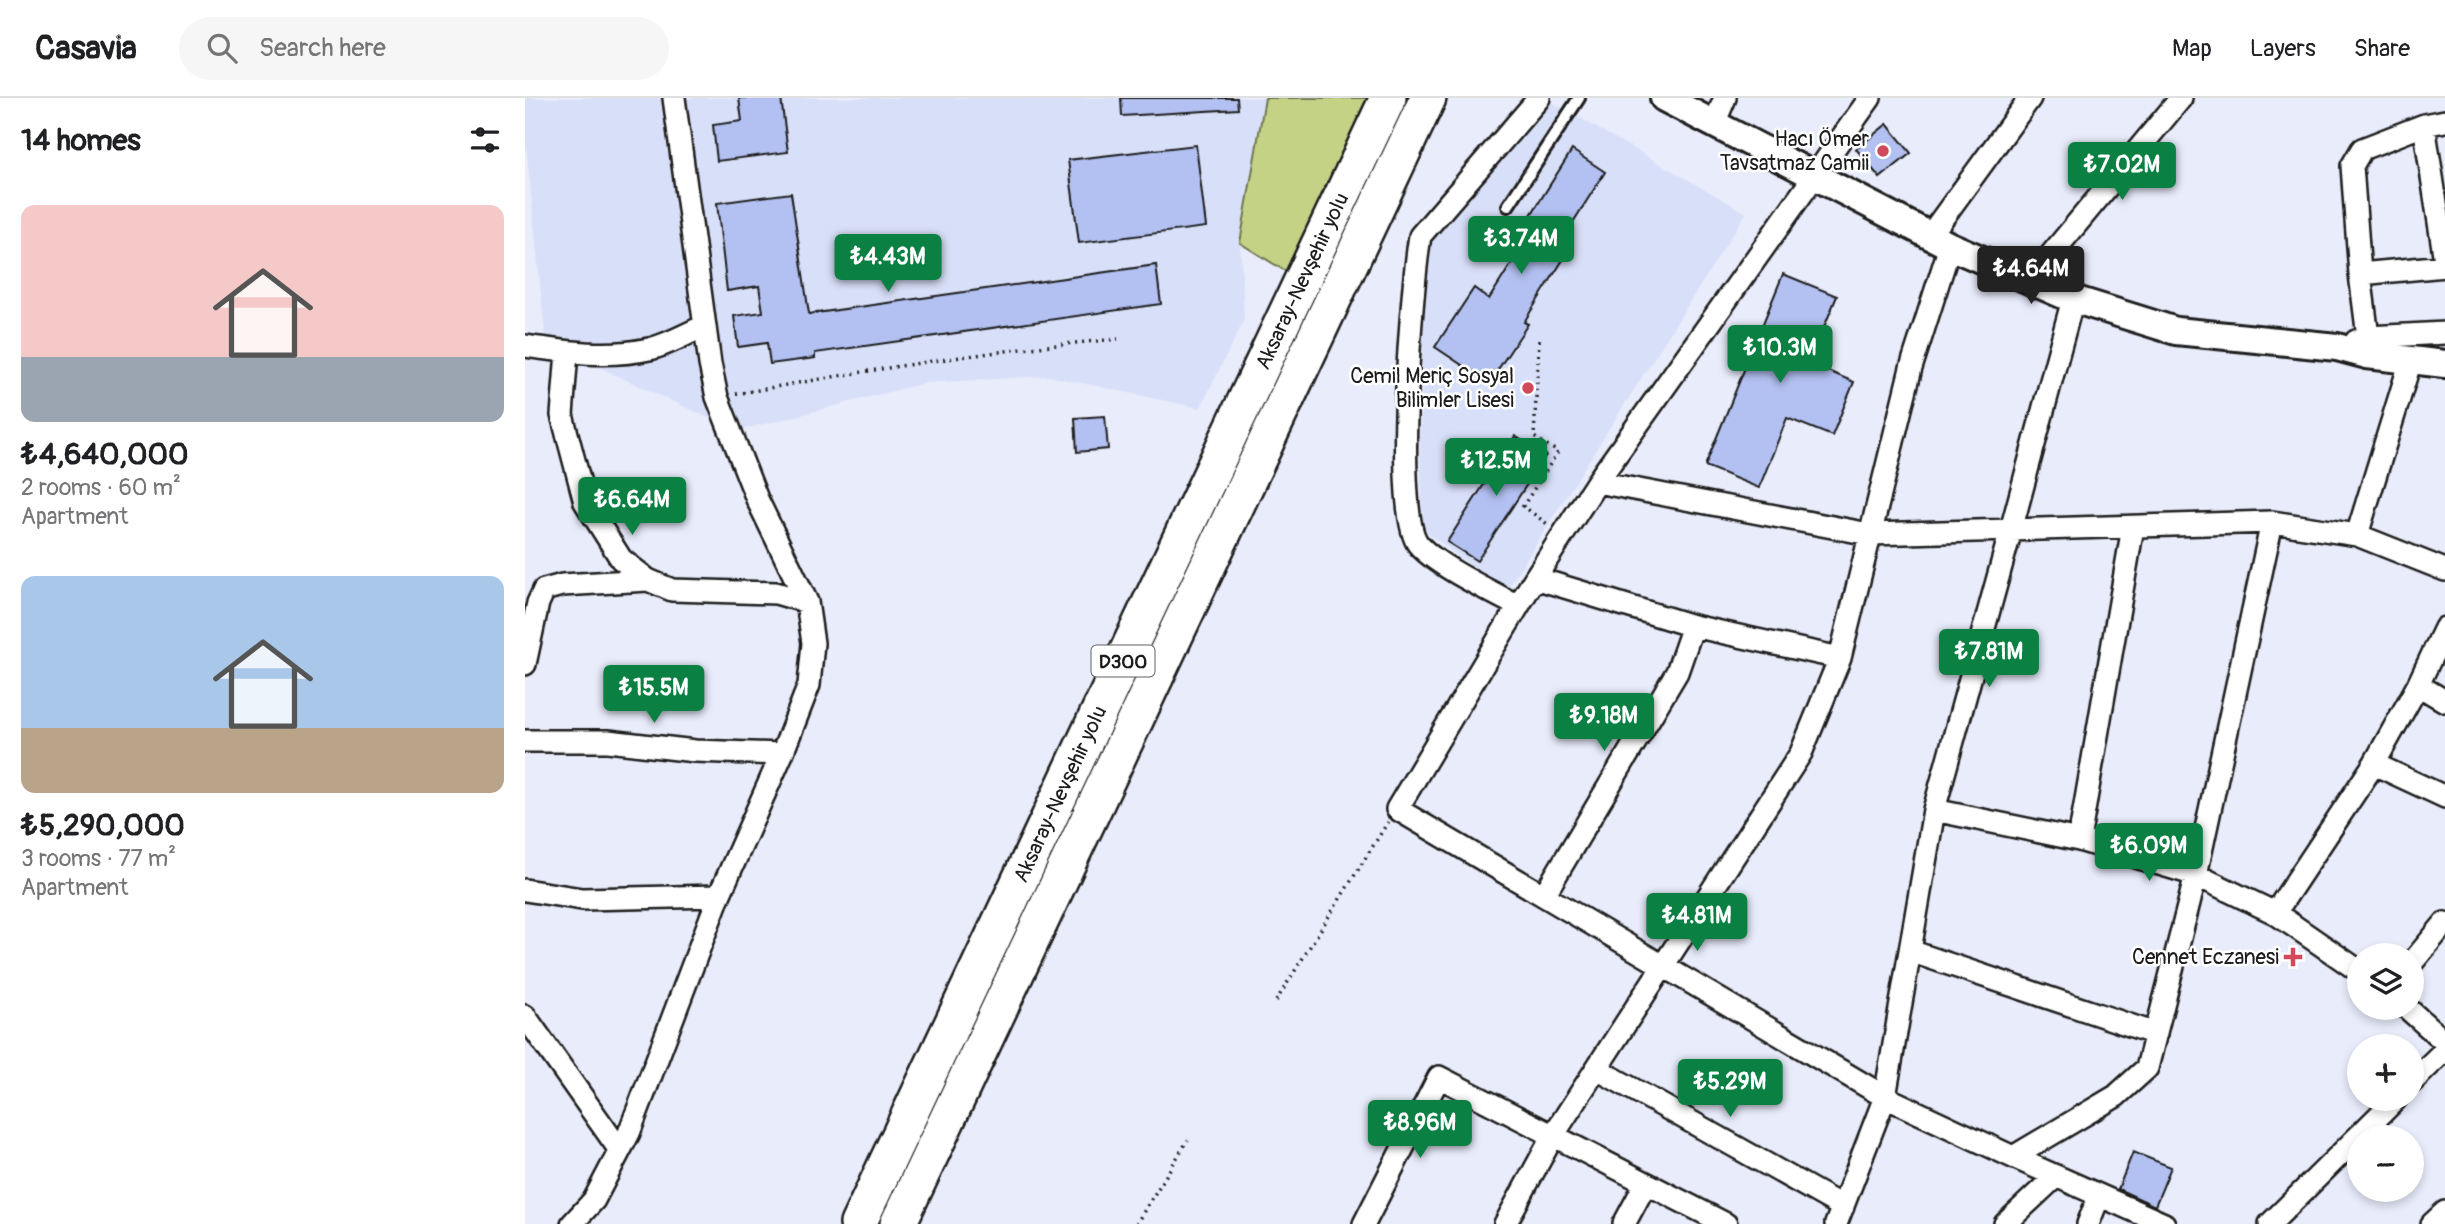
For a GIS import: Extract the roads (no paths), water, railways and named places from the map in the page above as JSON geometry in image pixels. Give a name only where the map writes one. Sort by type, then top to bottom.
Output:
[{"type":"highway","name":"Aksaray-Nevşehir yolu","points":[[858,1224],[1388,98]]},
{"type":"highway","name":"Aksaray-Nevşehir yolu","points":[[898,1224],[1428,98]]},
{"type":"street","points":[[572,1224],[594,1200],[629,1133],[719,895],[782,754],[809,685],[814,643],[807,602],[757,499],[716,397],[674,98]]},
{"type":"street","points":[[1518,606],[1430,556],[1416,542],[1408,503],[1406,388],[1420,236],[1539,98]]},
{"type":"street","points":[[1664,98],[1941,240],[2073,299],[2176,331],[2337,347],[2367,355],[2445,364]]},
{"type":"street","points":[[1714,124],[1725,98]]},
{"type":"street","points":[[1870,98],[1597,482],[1535,578],[1397,809],[1885,1097],[2164,1224]]},
{"type":"street","points":[[1505,1224],[1554,1134],[1801,752],[1840,658],[1941,240],[2030,98]]},
{"type":"street","points":[[2030,280],[2181,98]]},
{"type":"street","points":[[2360,274],[2445,263],[2434,123],[2362,149],[2352,166],[2360,274],[2368,337]]},
{"type":"street","points":[[1597,1069],[1840,1215],[1885,1097],[1934,810],[2073,299]]},
{"type":"street","points":[[525,346],[611,354],[652,348],[705,326]]},
{"type":"street","points":[[2337,347],[2368,337],[2445,333]]},
{"type":"street","points":[[567,352],[562,415],[585,502],[621,559],[648,580],[672,590],[776,593],[807,602]]},
{"type":"street","points":[[2357,535],[2411,360]]},
{"type":"street","points":[[1597,482],[1869,534],[2272,522],[2357,535],[2445,569]]},
{"type":"street","points":[[2013,1157],[2116,1096],[2147,1068],[2196,875],[2272,522]]},
{"type":"street","points":[[2079,840],[2133,527]]},
{"type":"street","points":[[1535,578],[1693,626],[1840,658]]},
{"type":"street","points":[[525,664],[538,603],[544,590],[562,585],[648,580]]},
{"type":"street","points":[[1544,895],[1677,672],[1693,626]]},
{"type":"street","points":[[2275,913],[2374,764],[2418,685],[2445,628]]},
{"type":"street","points":[[2418,685],[2445,701]]},
{"type":"street","points":[[525,741],[608,741],[695,751],[782,754]]},
{"type":"street","points":[[2374,764],[2445,797]]},
{"type":"street","points":[[1934,810],[2079,840],[2196,875],[2275,913],[2347,963]]},
{"type":"street","points":[[525,890],[582,899],[719,895]]},
{"type":"street","points":[[2424,948],[2445,923]]},
{"type":"street","points":[[1910,951],[2156,1034]]},
{"type":"street","points":[[525,1016],[619,1149]]},
{"type":"street","points":[[2420,1020],[2445,1042]]},
{"type":"street","points":[[2424,1070],[2445,1050]]},
{"type":"street","points":[[1364,1224],[1439,1077],[1646,1183],[1703,1219],[1726,1224]]},
{"type":"street","points":[[2270,1224],[2384,1111]]},
{"type":"street","points":[[2005,1224],[2056,1176]]},
{"type":"street","points":[[1624,1224],[1646,1183]]},
{"type":"street","points":[[2088,1224],[2099,1196]]},
{"type":"street","points":[[2432,1224],[2445,1212]]},
{"type":"lane","points":[[1508,206],[1579,98]]},
{"type":"place","name":"Hacı Ömer Tavsatmaz Camii","points":[[1883,151]]},
{"type":"place","name":"Cemil Meriç Sosyal Bilimler Lisesi","points":[[1528,388]]},
{"type":"place","name":"Cennet Eczanesi","points":[[2293,957]]}]
